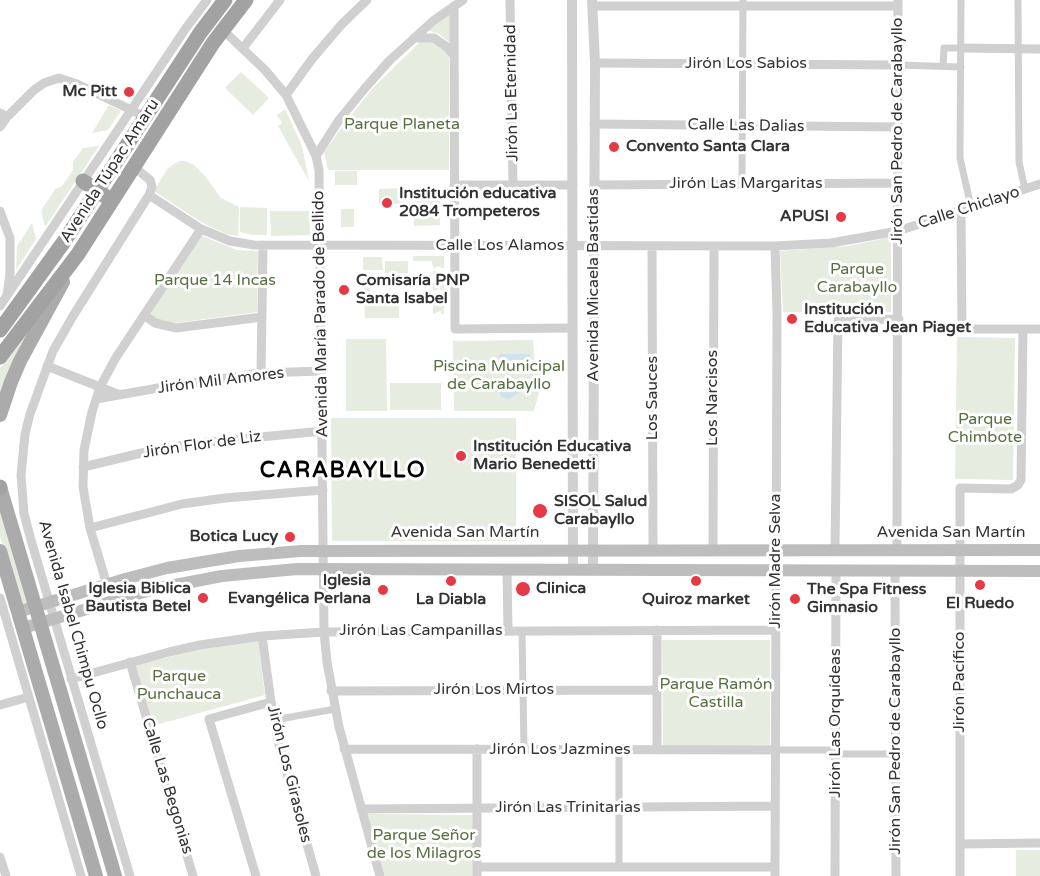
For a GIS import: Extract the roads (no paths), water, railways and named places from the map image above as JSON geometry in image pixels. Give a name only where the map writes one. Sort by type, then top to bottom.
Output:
[{"type":"highway","name":"Avenida Túpac Amaru","points":[[0,357],[78,254],[222,30],[246,0]]},
{"type":"highway","name":"Avenida Túpac Amaru","points":[[0,330],[58,251],[98,191],[200,33],[217,1]]},
{"type":"highway","points":[[83,181],[113,201]]},
{"type":"main road","points":[[0,415],[20,361],[78,254]]},
{"type":"main road","name":"Avenida Isabel Chimpu Ocllo","points":[[0,487],[42,604],[115,876]]},
{"type":"main road","points":[[0,550],[16,630],[96,876]]},
{"type":"main road","name":"Avenida San Martín","points":[[12,614],[167,568],[266,554],[324,550],[1040,550]]},
{"type":"main road","points":[[16,630],[138,593],[198,580],[268,571],[573,569],[1040,571]]},
{"type":"street","points":[[243,48],[280,0]]},
{"type":"street","points":[[286,95],[312,59],[342,24],[367,0]]},
{"type":"street","points":[[316,156],[339,120],[366,87],[414,38],[463,0]]},
{"type":"street","name":"Jirón La Eternidad","points":[[510,0],[513,185]]},
{"type":"street","name":"Avenida Micaela Bastidas","points":[[572,0],[573,569]]},
{"type":"street","points":[[961,0],[960,158],[971,207]]},
{"type":"street","points":[[1018,0],[1019,162],[1026,189]]},
{"type":"street","name":"Avenida Túpac Amaru","points":[[0,306],[186,28],[217,1]]},
{"type":"street","points":[[592,3],[898,3]]},
{"type":"street","name":"Avenida Micaela Bastidas","points":[[592,3],[595,63],[593,570]]},
{"type":"street","points":[[742,184],[743,3]]},
{"type":"street","name":"Jirón San Pedro de Carabayllo","points":[[897,550],[898,3]]},
{"type":"street","points":[[454,6],[455,329],[573,328]]},
{"type":"street","name":"Avenida María Parado de Bellido","points":[[222,30],[265,70],[286,95],[316,156],[319,170],[324,632],[335,709],[344,749],[380,876]]},
{"type":"street","points":[[414,38],[434,38],[447,47],[454,56]]},
{"type":"street","points":[[943,66],[944,48],[1040,49]]},
{"type":"street","name":"Jirón Los Sabios","points":[[595,63],[898,65]]},
{"type":"street","points":[[898,65],[961,66]]},
{"type":"street","points":[[0,127],[4,115],[34,90],[44,83],[59,78],[77,84],[146,117]]},
{"type":"street","name":"Calle Las Dalias","points":[[594,124],[898,127]]},
{"type":"street","points":[[134,167],[150,180],[152,187],[149,195]]},
{"type":"street","name":"Jirón Las Margaritas","points":[[594,185],[898,183]]},
{"type":"street","name":"Calle Chiclayo","points":[[898,231],[1040,184]]},
{"type":"street","points":[[454,185],[573,185]]},
{"type":"street","name":"Calle Los Alamos","points":[[149,195],[201,229],[230,241],[263,245],[775,246],[831,243],[898,231]]},
{"type":"street","name":"Avenida Isabel Chimpu Ocllo","points":[[42,604],[24,514],[21,484],[25,434],[36,394],[47,366],[73,316],[149,195]]},
{"type":"street","points":[[961,210],[962,329],[1040,329]]},
{"type":"street","points":[[0,211],[10,238],[10,274],[6,297]]},
{"type":"street","points":[[107,585],[90,528],[84,488],[83,467],[87,431],[100,387],[115,359],[201,229]]},
{"type":"street","points":[[261,374],[263,245]]},
{"type":"street","name":"Los Sauces","points":[[652,246],[653,550]]},
{"type":"street","name":"Los Narcisos","points":[[713,550],[714,246]]},
{"type":"street","name":"Jirón Madre Selva","points":[[775,246],[777,313],[775,871]]},
{"type":"street","points":[[144,315],[155,323],[176,328],[262,317]]},
{"type":"street","points":[[835,549],[838,320],[898,320]]},
{"type":"street","name":"Jirón Pacífico","points":[[960,876],[960,488],[1013,488],[1020,483],[1023,329]]},
{"type":"street","points":[[47,366],[120,395]]},
{"type":"street","name":"Jirón Mil Amores","points":[[96,399],[261,374],[322,371]]},
{"type":"street","name":"Jirón Flor de Liz","points":[[83,467],[150,451],[197,443],[323,431]]},
{"type":"street","points":[[90,528],[182,504],[323,490]]},
{"type":"street","points":[[507,569],[508,631]]},
{"type":"street","name":"Jirón Las Orquídeas","points":[[835,876],[836,570]]},
{"type":"street","name":"Jirón San Pedro de Carabayllo","points":[[895,570],[896,876]]},
{"type":"street","points":[[0,598],[12,614]]},
{"type":"street","name":"Avenida Isabel Chimpu Ocllo","points":[[47,621],[72,679],[130,876]]},
{"type":"street","points":[[16,630],[29,697],[81,876]]},
{"type":"street","points":[[657,630],[657,750]]},
{"type":"street","name":"Jirón Las Campanillas","points":[[72,679],[200,645],[262,636],[324,632],[776,630]]},
{"type":"street","points":[[522,631],[524,749]]},
{"type":"street","name":"Jirón Los Girasoles","points":[[262,636],[274,720],[285,769],[316,876]]},
{"type":"street","name":"Calle Las Begonias","points":[[130,662],[193,876]]},
{"type":"street","name":"Jirón Los Mirtos","points":[[332,691],[657,690]]},
{"type":"street","points":[[0,705],[29,697]]},
{"type":"street","points":[[256,876],[209,719],[271,702]]},
{"type":"street","points":[[274,720],[335,709]]},
{"type":"street","name":"Jirón Los Jazmines","points":[[344,749],[776,750]]},
{"type":"street","points":[[477,749],[477,871],[619,867],[688,871],[775,871]]},
{"type":"street","points":[[619,750],[619,867]]},
{"type":"street","points":[[776,750],[896,754]]},
{"type":"street","name":"Jirón Las Trinitarias","points":[[361,809],[775,806]]},
{"type":"street","points":[[960,844],[1040,843]]},
{"type":"street","points":[[0,857],[6,876]]},
{"type":"water","points":[[499,354],[530,354],[530,367],[499,367]]},
{"type":"water","points":[[518,378],[523,383],[520,392],[509,399],[501,397],[500,392],[508,387],[511,380]]},
{"type":"place","name":"Mc Pitt","points":[[129,92]]},
{"type":"place","name":"Convento Santa Clara","points":[[614,147]]},
{"type":"place","name":"Institución educativa 2084 Trompeteros","points":[[387,203]]},
{"type":"place","name":"APUSI","points":[[841,217]]},
{"type":"place","name":"Comisaría PNP Santa Isabel","points":[[344,290]]},
{"type":"place","name":"Institución Educativa Jean Piaget","points":[[792,319]]},
{"type":"place","name":"Institución Educativa Mario Benedetti","points":[[461,456]]},
{"type":"place","name":"SISOL Salud Carabayllo","points":[[540,511]]},
{"type":"place","name":"Botica Lucy","points":[[290,537]]},
{"type":"place","name":"La Diabla","points":[[451,581]]},
{"type":"place","name":"Quiroz market","points":[[696,581]]},
{"type":"place","name":"El Ruedo","points":[[980,585]]},
{"type":"place","name":"Clinica","points":[[523,589]]},
{"type":"place","name":"Iglesia Evangélica Perlana","points":[[383,590]]},
{"type":"place","name":"Iglesia Biblica Bautista Betel","points":[[203,598]]},
{"type":"place","name":"The Spa Fitness Gimnasio","points":[[795,599]]},
{"type":"district","name":"CARABAYLLO","points":[[343,471]]},
{"type":"park label","name":"Parque Planeta","points":[[402,125]]},
{"type":"park label","name":"Parque Carabayllo","points":[[857,279]]},
{"type":"park label","name":"Parque 14 Incas","points":[[215,281]]},
{"type":"park label","name":"Piscina Municipal de Carabayllo","points":[[499,376]]},
{"type":"park label","name":"Parque Chimbote","points":[[985,429]]},
{"type":"park label","name":"Parque Punchauca","points":[[179,686]]},
{"type":"park label","name":"Parque Ramón Castilla","points":[[716,694]]},
{"type":"park label","name":"Parque Señor de los Milagros","points":[[424,845]]}]
